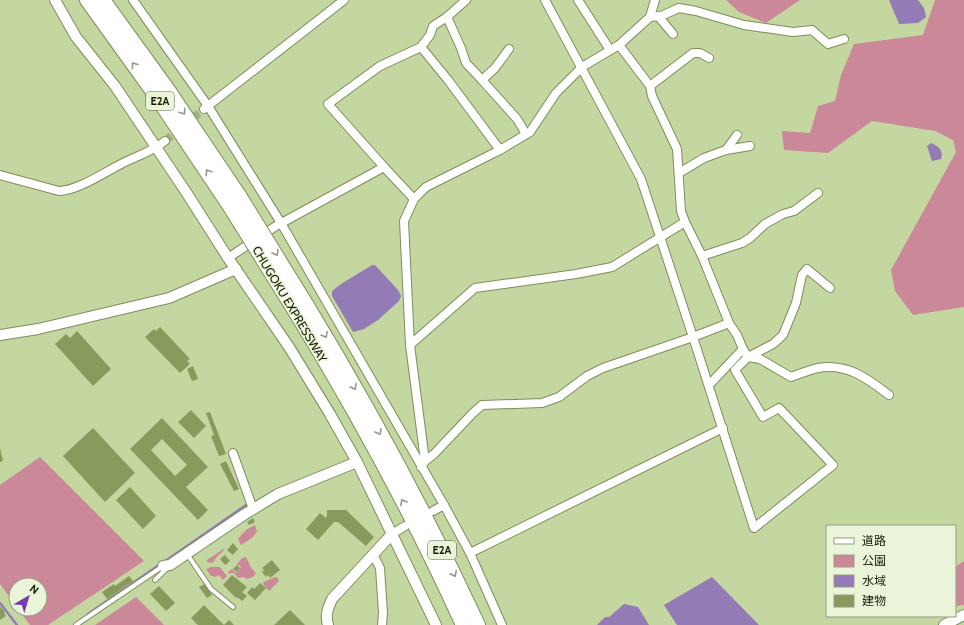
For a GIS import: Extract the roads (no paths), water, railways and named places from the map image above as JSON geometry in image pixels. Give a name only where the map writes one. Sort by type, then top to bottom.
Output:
[{"type":"highway","name":"CHUGOKU EXPRESSWAY","points":[[87,0],[234,201],[301,308],[337,369],[398,480],[447,560],[478,625]]},
{"type":"highway","name":"CHUGOKU EXPRESSWAY","points":[[103,0],[166,87],[216,160],[234,201]]},
{"type":"highway","name":"CHUGOKU EXPRESSWAY","points":[[398,480],[406,508],[463,625]]},
{"type":"street","points":[[55,0],[76,37],[115,86],[288,347],[330,414],[357,462],[436,625]]},
{"type":"street","points":[[133,0],[206,107],[281,223],[423,464],[470,553],[502,625]]},
{"type":"street","points":[[206,107],[344,0]]},
{"type":"street","points":[[414,199],[328,104],[380,66],[420,47],[430,35],[433,26],[447,17],[466,0]]},
{"type":"street","points":[[545,0],[641,179],[723,428],[754,528],[833,465],[779,408],[763,417],[735,370],[748,357],[773,344],[783,335],[796,303],[802,275],[807,269],[830,288]]},
{"type":"street","points":[[578,0],[610,50]]},
{"type":"street","points":[[654,17],[655,0]]},
{"type":"street","points":[[423,464],[410,345],[404,221],[414,199],[426,188],[500,150],[530,132],[556,93],[582,67],[619,45],[654,17],[679,8],[696,11],[744,25],[793,32],[812,30],[828,44],[844,39]]},
{"type":"street","points":[[447,17],[466,63],[517,119],[526,134]]},
{"type":"street","points":[[654,17],[674,34]]},
{"type":"street","points":[[619,45],[650,86],[652,96],[677,149],[681,211],[702,256],[729,323],[748,357],[760,359],[791,377],[818,368],[843,368],[867,378],[889,395]]},
{"type":"street","points":[[420,47],[448,80],[500,150]]},
{"type":"street","points":[[482,80],[496,68],[509,50]]},
{"type":"street","points":[[650,86],[693,53],[700,53],[709,58]]},
{"type":"street","points":[[726,150],[737,135]]},
{"type":"street","points":[[0,175],[59,191],[66,191],[156,148],[165,141]]},
{"type":"street","points":[[679,173],[704,158],[726,150],[750,146]]},
{"type":"street","points":[[228,258],[281,223],[384,167]]},
{"type":"street","points":[[702,256],[742,243],[750,238],[764,224],[783,214],[794,211],[818,193]]},
{"type":"street","points":[[410,345],[474,288],[576,274],[612,267],[660,236],[685,222]]},
{"type":"street","points":[[0,335],[38,329],[169,298],[236,269]]},
{"type":"street","points":[[423,464],[482,405],[542,403],[559,397],[587,376],[603,368],[729,323]]},
{"type":"street","points":[[709,385],[743,350]]},
{"type":"street","points":[[470,553],[723,428]]},
{"type":"street","points":[[233,453],[253,509]]},
{"type":"street","points":[[167,565],[187,554],[253,509],[278,494],[357,462]]},
{"type":"street","points":[[433,511],[444,505]]},
{"type":"street","points":[[328,625],[326,619],[332,599],[392,534],[405,526]]},
{"type":"street","points":[[373,554],[380,568],[383,613],[382,625]]},
{"type":"street","points":[[944,625],[964,615]]},
{"type":"lane","points":[[187,554],[211,589],[233,607]]},
{"type":"lane","points":[[155,580],[167,565]]},
{"type":"lane","points":[[76,625],[167,565]]},
{"type":"water","points":[[889,0],[918,0],[924,8],[926,17],[918,23],[899,24]]},
{"type":"water","points":[[931,143],[940,149],[942,153],[941,159],[932,161],[927,146]]},
{"type":"water","points":[[372,265],[375,265],[398,290],[401,296],[399,301],[378,320],[364,329],[353,332],[332,296],[332,291]]},
{"type":"water","points":[[712,577],[759,625],[677,625],[664,605]]},
{"type":"water","points":[[624,604],[638,607],[649,625],[597,625],[605,617],[609,617]]},
{"type":"waterway","points":[[164,562],[249,503]]},
{"type":"waterway","points":[[88,614],[159,565]]},
{"type":"waterway","points":[[0,603],[17,625]]},
{"type":"tunnel","points":[[165,141],[204,109]]}]
